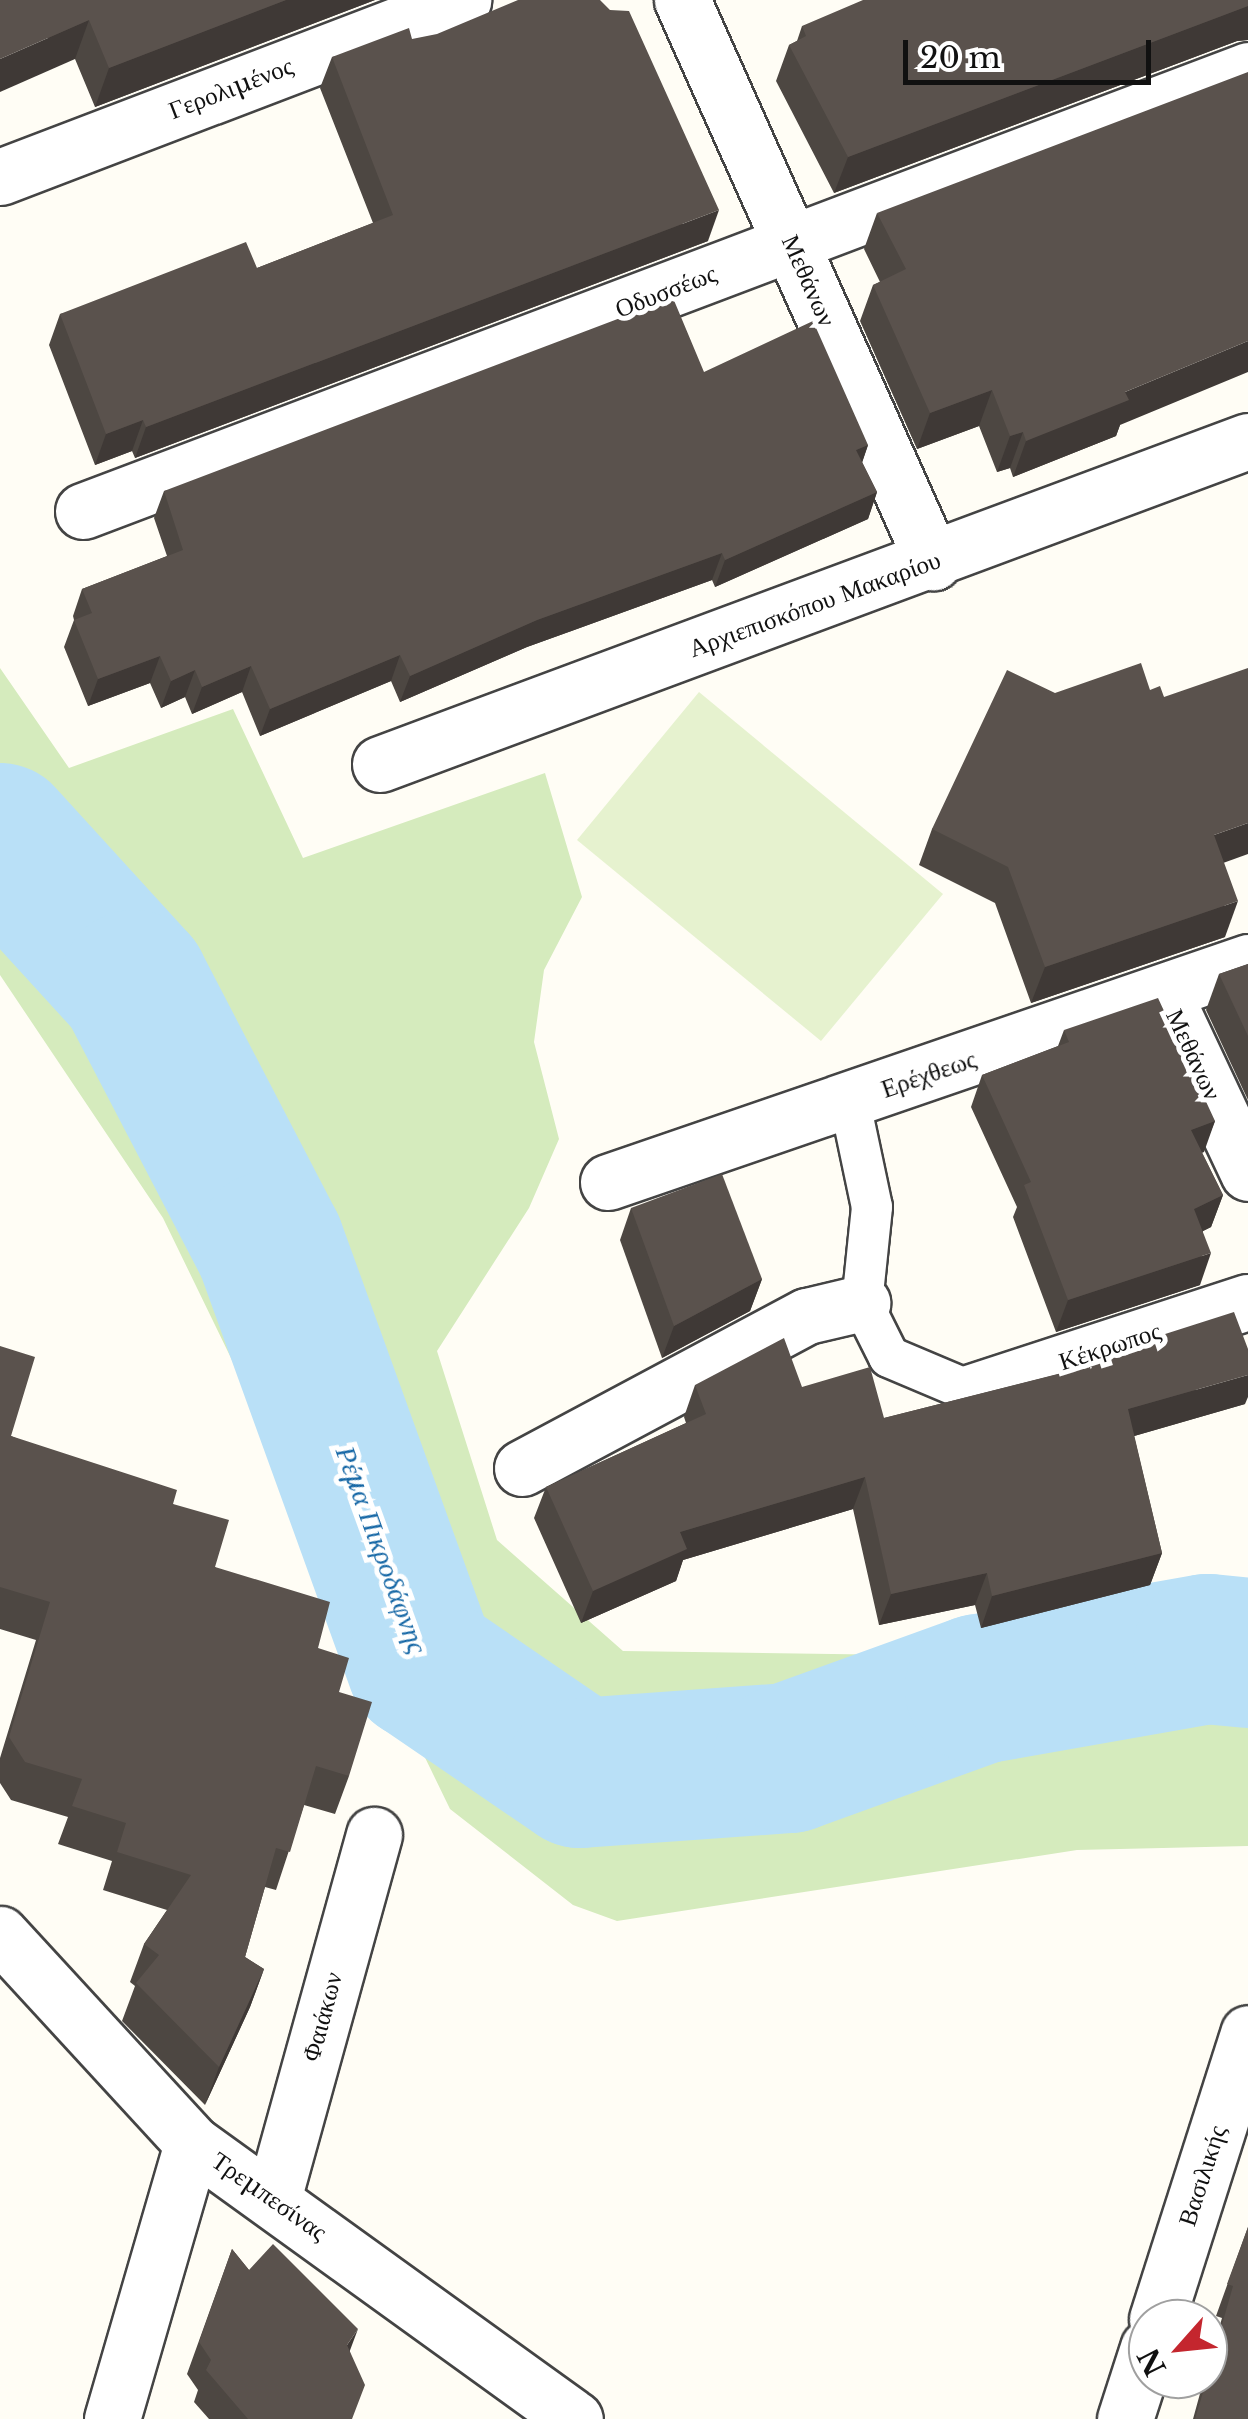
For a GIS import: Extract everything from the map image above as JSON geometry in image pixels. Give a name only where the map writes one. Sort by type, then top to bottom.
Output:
[{"type":"street","name":"Γερολιμένος","points":[[0,177],[463,0]]},
{"type":"street","name":"Μεθάνων","points":[[682,0],[933,562]]},
{"type":"street","name":"Οδυσσέως","points":[[83,511],[1248,70]]},
{"type":"street","name":"Αρχιεπισκόπου Μακαρίου","points":[[380,764],[1248,442]]},
{"type":"street","name":"Ερέχθεως","points":[[608,1182],[850,1103],[1248,962]]},
{"type":"street","name":"Μεθάνων","points":[[1163,992],[1248,1172]]},
{"type":"street","name":"Κέκρωπος","points":[[972,1392],[1248,1302]]},
{"type":"street","points":[[522,1468],[806,1316],[862,1304]]},
{"type":"street","name":"Φαιάκων","points":[[273,2199],[374,1835]]},
{"type":"street","name":"Τρεμπεσίνας","points":[[0,1934],[192,2143],[575,2419]]},
{"type":"street","name":"Βασιλικής","points":[[1163,2299],[1248,2033]]},
{"type":"street","points":[[112,2419],[192,2143]]},
{"type":"lane","points":[[850,1103],[872,1207],[862,1304],[889,1357],[972,1392]]},
{"type":"green space","points":[[0,668],[69,768],[233,709],[303,858],[545,773],[582,897],[544,970],[534,1042],[559,1139],[529,1208],[437,1351],[497,1540],[623,1651],[903,1655],[1225,1623],[1248,1628],[1248,1846],[1077,1850],[617,1921],[573,1905],[450,1809],[163,1218],[0,975]]},
{"type":"green space","points":[[699,692],[943,894],[821,1041],[577,840]]},
{"type":"building","points":[[0,0],[286,0],[109,68],[89,20],[0,59]]},
{"type":"building","points":[[518,0],[600,0],[610,10],[629,11],[719,210],[146,427],[143,420],[106,434],[60,314],[246,242],[257,268],[393,215],[332,57],[409,28],[412,39],[437,34]]},
{"type":"building","points":[[863,0],[1248,0],[1248,6],[848,157],[789,45],[806,36],[802,26]]},
{"type":"building","points":[[1248,72],[1248,341],[1125,392],[1129,400],[1026,441],[1023,432],[1010,436],[992,390],[930,413],[873,285],[906,269],[877,213]]},
{"type":"building","points":[[673,298],[704,372],[813,321],[868,445],[856,450],[877,492],[725,560],[722,553],[537,620],[410,676],[400,655],[270,709],[251,666],[202,687],[195,670],[171,681],[160,656],[98,679],[74,620],[92,613],[82,589],[183,550],[164,491]]},
{"type":"building","points":[[1141,663],[1150,690],[1160,686],[1164,697],[1248,668],[1248,823],[1214,835],[1238,901],[1045,967],[1008,867],[932,829],[1007,670],[1055,693]]},
{"type":"building","points":[[1248,964],[1248,1036],[1219,974]]},
{"type":"building","points":[[1158,998],[1215,1121],[1191,1130],[1223,1195],[1194,1209],[1211,1253],[1068,1300],[1024,1185],[1031,1182],[982,1075],[1069,1042],[1064,1030]]},
{"type":"building","points":[[722,1174],[762,1279],[674,1326],[631,1208]]},
{"type":"building","points":[[1234,1312],[1248,1349],[1248,1375],[1128,1409],[1162,1553],[992,1596],[987,1573],[891,1594],[865,1477],[680,1532],[687,1549],[593,1591],[546,1487],[706,1414],[695,1385],[784,1338],[802,1387],[870,1367],[884,1418],[1093,1365],[1090,1358]]},
{"type":"building","points":[[0,1346],[35,1357],[11,1436],[177,1490],[173,1504],[229,1520],[215,1567],[330,1602],[318,1648],[349,1658],[339,1692],[372,1702],[349,1776],[316,1766],[290,1852],[276,1848],[245,1957],[264,1969],[219,2067],[136,1983],[159,1955],[144,1944],[191,1875],[117,1852],[126,1823],[72,1806],[82,1779],[25,1762],[9,1737],[50,1602],[0,1587]]},
{"type":"building","points":[[1248,2227],[1248,2419],[1195,2419],[1201,2399],[1228,2399],[1228,2304],[1233,2286],[1227,2284]]},
{"type":"building","points":[[273,2244],[358,2329],[347,2345],[365,2385],[352,2419],[248,2419],[206,2370],[211,2360],[199,2342],[232,2249],[249,2270]]},
{"type":"waterway","name":"Ρέμα Πικροδάφνης","points":[[0,838],[134,985],[270,1246],[422,1665],[580,1773],[789,1758],[980,1689],[1208,1649],[1248,1653]]}]
